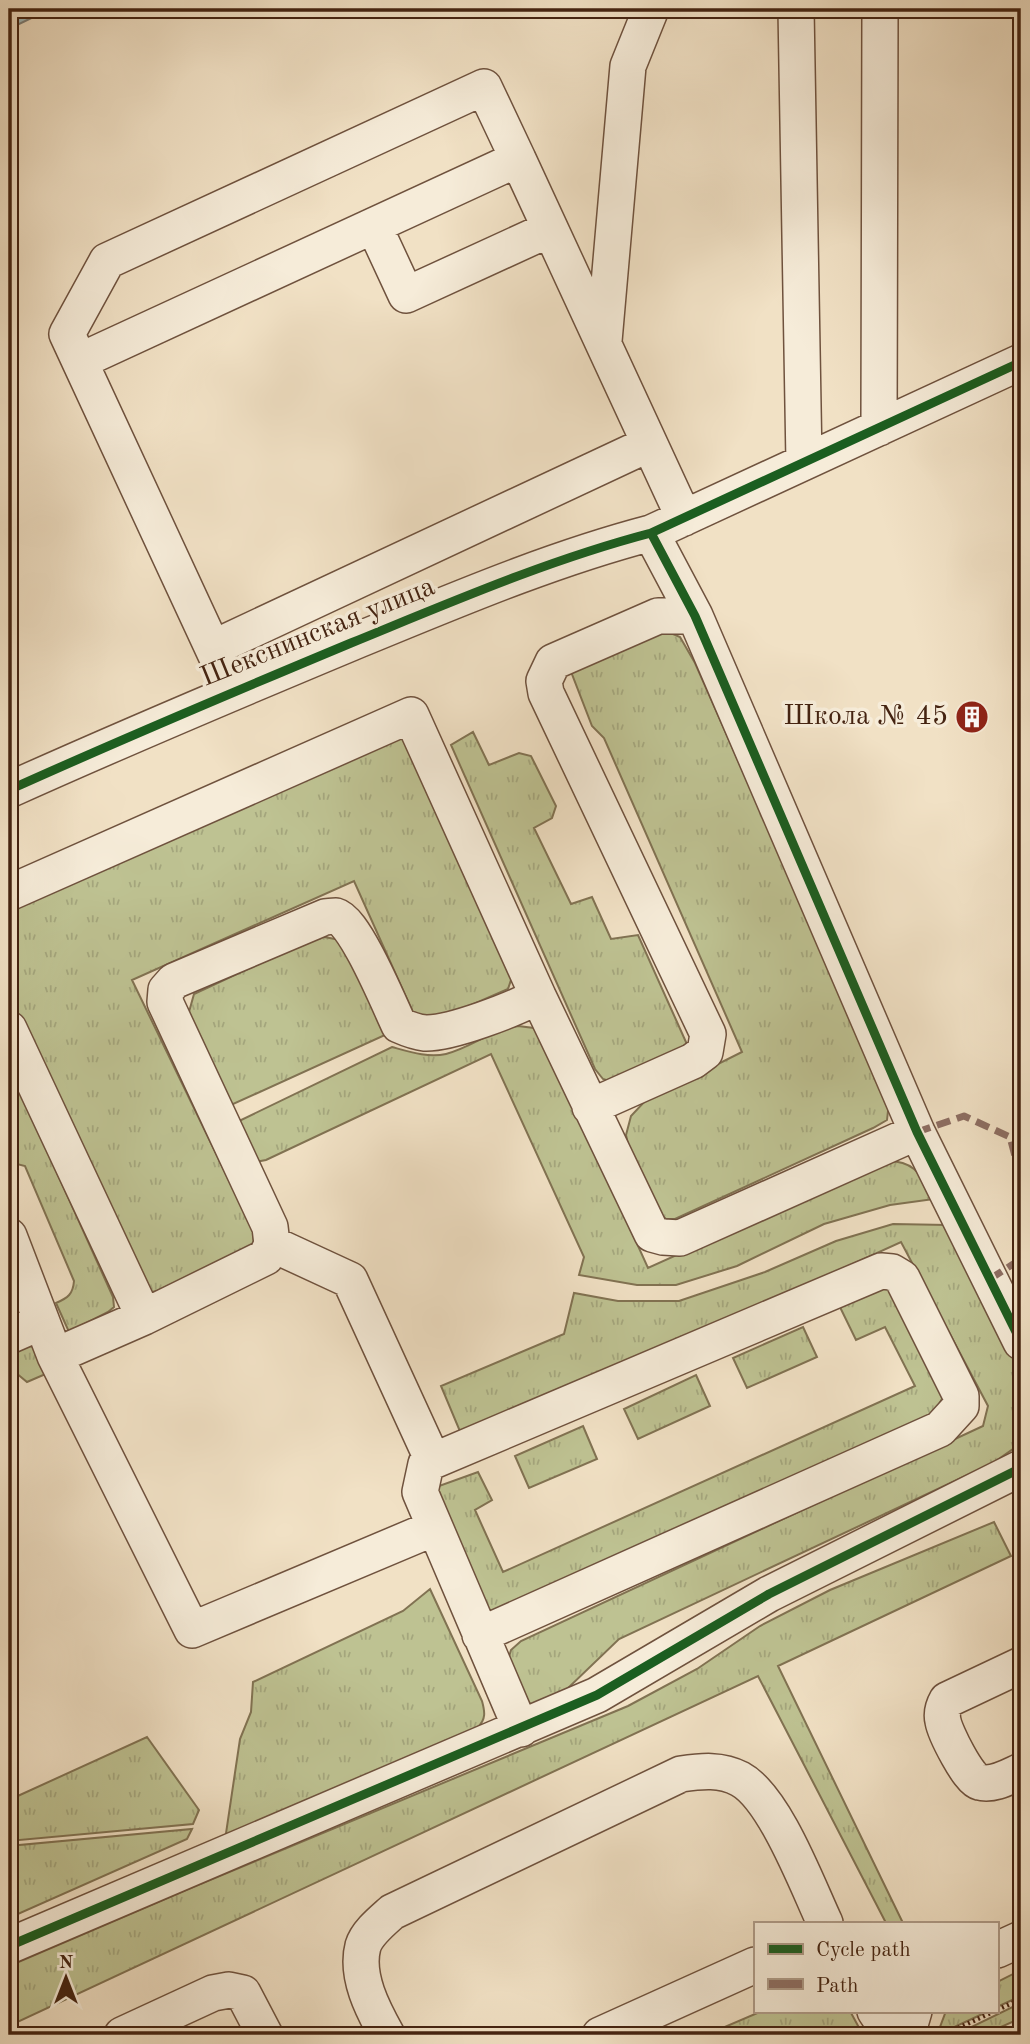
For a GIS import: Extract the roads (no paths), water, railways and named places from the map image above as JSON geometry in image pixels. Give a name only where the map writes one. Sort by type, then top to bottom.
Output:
[{"type":"street","points":[[603,344],[628,66],[651,9]]},
{"type":"street","points":[[796,9],[804,462]]},
{"type":"street","points":[[879,428],[880,9]]},
{"type":"street","points":[[233,692],[67,334],[107,261],[484,87],[684,518]]},
{"type":"street","points":[[80,361],[518,159]]},
{"type":"street","points":[[374,226],[406,295],[550,229]]},
{"type":"street","name":"Шекснинская улица","points":[[9,790],[399,623],[513,579],[651,534],[1021,362]]},
{"type":"street","points":[[213,648],[649,444]]},
{"type":"street","points":[[651,534],[695,616],[917,1132],[1021,1342]]},
{"type":"street","points":[[590,1107],[693,1061],[705,1052],[708,1034],[546,693],[544,681],[553,662],[658,616],[695,616]]},
{"type":"street","points":[[9,893],[411,715],[538,996],[652,1234],[680,1238],[917,1132]]},
{"type":"street","points":[[55,1356],[144,1317],[266,1257],[272,1244],[270,1227],[165,1002],[166,990],[174,981],[325,917],[335,916],[345,922],[357,938],[399,1024],[411,1031],[445,1031],[516,1008],[538,996]]},
{"type":"street","points":[[9,1028],[144,1317]]},
{"type":"street","points":[[9,1236],[55,1356],[191,1630],[433,1528]]},
{"type":"street","points":[[272,1244],[350,1280],[433,1461]]},
{"type":"street","points":[[480,1635],[940,1429],[961,1406],[961,1396],[902,1278],[892,1272],[881,1271],[426,1464],[419,1492],[433,1528],[521,1729]]},
{"type":"street","points":[[9,1336],[41,1322]]},
{"type":"street","points":[[9,1946],[597,1695],[769,1594],[1021,1468]]},
{"type":"street","points":[[1021,1665],[947,1700],[942,1709],[943,1724],[969,1775],[977,1782],[992,1783],[1021,1771]]},
{"type":"street","points":[[387,2035],[367,1993],[362,1969],[363,1945],[391,1912],[681,1773],[710,1770],[741,1780],[766,1803],[825,1922]]},
{"type":"street","points":[[998,1950],[1021,1938]]},
{"type":"street","points":[[600,2035],[754,1965]]},
{"type":"street","points":[[122,2035],[213,1993],[229,1990],[243,1993],[265,2035]]},
{"type":"street","points":[[876,2012],[891,2035]]},
{"type":"street","points":[[907,2035],[914,2012]]},
{"type":"water","points":[[9,9],[50,9],[9,29]]},
{"type":"place","name":"Школа № 45","points":[[972,717]]}]
